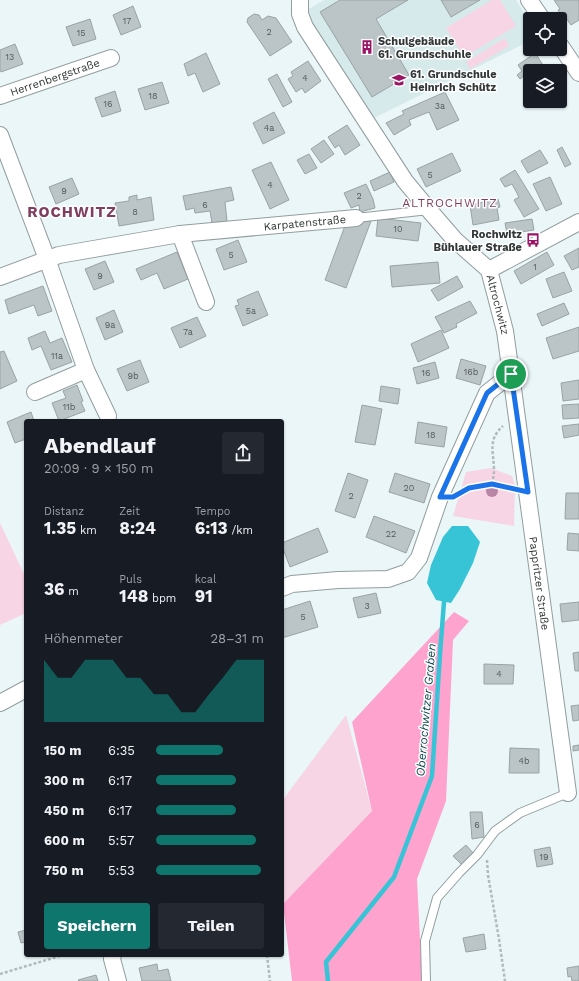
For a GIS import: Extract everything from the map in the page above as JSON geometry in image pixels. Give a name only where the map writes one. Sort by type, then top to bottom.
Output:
[{"type":"street","name":"Altrochwitz","points":[[300,0],[300,14],[305,27],[405,181],[455,240],[489,270],[504,331],[511,374]]},
{"type":"street","points":[[529,0],[537,12]]},
{"type":"street","points":[[567,56],[579,73]]},
{"type":"street","name":"Herrenbergstraße","points":[[0,96],[111,58]]},
{"type":"street","points":[[0,136],[47,259],[86,370],[108,416]]},
{"type":"street","name":"Karpatenstraße","points":[[0,277],[59,255],[180,234],[356,218]]},
{"type":"street","points":[[489,270],[579,222]]},
{"type":"street","points":[[180,234],[206,302]]},
{"type":"street","points":[[35,392],[86,370]]},
{"type":"street","points":[[284,587],[292,584],[338,580],[388,579],[408,572],[419,558],[440,497],[487,393],[511,374]]},
{"type":"street","name":"Pappritzer Straße","points":[[511,374],[568,793]]},
{"type":"street","points":[[0,702],[24,691]]},
{"type":"street","points":[[112,957],[118,981]]},
{"type":"lane","name":"Karpatenstraße","points":[[356,218],[429,210]]},
{"type":"lane","points":[[426,981],[425,941],[437,898],[477,855],[495,831],[520,814],[568,793]]},
{"type":"path","points":[[492,484],[494,472],[492,441],[503,426],[518,421]]},
{"type":"path","points":[[440,497],[453,497],[469,488],[492,484],[528,492]]},
{"type":"path","points":[[486,842],[488,875],[505,981]]},
{"type":"path","points":[[0,974],[56,957]]},
{"type":"path","points":[[267,957],[270,981]]},
{"type":"shaded area","name":"61. Grundschule Heinrich Schütz","points":[[324,0],[516,0],[524,12],[523,44],[372,119],[312,26],[307,10]]},
{"type":"shaded area","points":[[492,0],[500,0],[516,26],[464,57],[446,28]]},
{"type":"shaded area","points":[[505,38],[509,46],[470,69],[466,62]]},
{"type":"shaded area","points":[[491,468],[512,476],[515,485],[514,526],[453,516],[466,472]]},
{"type":"shaded area","points":[[0,523],[24,574],[24,614],[0,625]]},
{"type":"shaded area","points":[[454,612],[469,621],[453,640],[446,801],[417,879],[422,981],[292,981],[284,903],[372,811],[352,722]]},
{"type":"shaded area","points":[[346,715],[372,811],[284,903],[284,798]]},
{"type":"water","points":[[452,526],[468,526],[480,542],[473,563],[451,603],[436,600],[427,583],[431,565],[443,537]]},
{"type":"building","name":"Schulgebäude 61. Grundschuhle","points":[[340,0],[408,0],[376,19],[409,75],[372,97],[320,12]]},
{"type":"building","points":[[441,0],[480,0],[451,17]]},
{"type":"building","points":[[554,0],[579,0],[579,20],[571,25],[567,19],[567,12],[559,12],[558,10],[560,9]]},
{"type":"building","points":[[133,6],[141,27],[121,35],[113,15]]},
{"type":"building","points":[[254,14],[259,15],[262,20],[268,16],[276,18],[292,42],[270,56],[247,22],[248,18]]},
{"type":"building","points":[[90,19],[96,39],[73,46],[66,27]]},
{"type":"building","points":[[15,44],[23,64],[1,72],[0,50]]},
{"type":"building","points":[[206,53],[220,84],[203,92],[195,73],[188,76],[184,64]]},
{"type":"building","points":[[531,56],[537,56],[542,64],[523,64],[523,77],[520,79],[517,75],[522,71],[518,65]]},
{"type":"building","points":[[308,61],[321,81],[305,93],[302,88],[296,92],[288,79],[293,76],[291,72]]},
{"type":"building","points":[[277,74],[292,102],[283,107],[268,79]]},
{"type":"building","points":[[162,82],[169,103],[145,110],[138,89]]},
{"type":"building","points":[[115,91],[121,111],[102,117],[95,98]]},
{"type":"building","points":[[445,92],[459,120],[437,130],[429,112],[409,120],[411,125],[394,135],[386,123],[404,114],[402,111]]},
{"type":"building","points":[[274,112],[285,133],[263,144],[253,123]]},
{"type":"building","points":[[347,125],[360,145],[345,155],[339,145],[335,148],[328,137]]},
{"type":"building","points":[[324,140],[334,154],[321,163],[311,149]]},
{"type":"building","points":[[562,147],[571,164],[565,167],[557,150]]},
{"type":"building","points":[[540,150],[548,163],[528,173],[521,161]]},
{"type":"building","points":[[452,153],[461,171],[426,187],[417,169]]},
{"type":"building","points":[[309,154],[317,168],[305,174],[297,160]]},
{"type":"building","points":[[271,162],[289,200],[270,209],[252,170]]},
{"type":"building","points":[[515,170],[539,209],[524,217],[514,200],[519,197],[512,184],[505,187],[500,179]]},
{"type":"building","points":[[390,172],[394,182],[374,191],[370,181]]},
{"type":"building","points":[[550,177],[562,204],[546,211],[533,184]]},
{"type":"building","points":[[72,178],[79,194],[56,204],[49,187]]},
{"type":"building","points":[[366,184],[373,199],[375,208],[360,212],[359,205],[351,208],[344,193]]},
{"type":"building","points":[[231,187],[234,200],[225,202],[227,221],[212,223],[210,211],[195,213],[194,208],[186,210],[183,196]]},
{"type":"building","points":[[137,195],[137,200],[151,197],[154,220],[119,226],[115,203],[129,201],[129,197]]},
{"type":"building","points":[[498,199],[500,207],[497,208],[499,220],[473,225],[470,205]]},
{"type":"building","points":[[378,218],[421,223],[418,241],[376,236]]},
{"type":"building","points":[[532,219],[534,230],[507,234],[505,223]]},
{"type":"building","points":[[371,221],[346,288],[325,280],[346,223]]},
{"type":"building","points":[[238,240],[247,262],[224,270],[216,249]]},
{"type":"building","points":[[579,248],[579,267],[572,270],[564,256]]},
{"type":"building","points":[[177,252],[188,279],[164,289],[157,273],[141,280],[136,269]]},
{"type":"building","points":[[547,252],[554,265],[521,284],[514,271]]},
{"type":"building","points":[[105,261],[114,282],[94,290],[85,269]]},
{"type":"building","points":[[438,262],[440,283],[392,287],[390,266]]},
{"type":"building","points":[[564,272],[572,291],[553,298],[546,279]]},
{"type":"building","points":[[457,276],[463,287],[438,301],[431,290]]},
{"type":"building","points":[[43,286],[52,311],[38,316],[34,305],[9,314],[5,300]]},
{"type":"building","points":[[258,291],[268,315],[243,326],[235,306],[239,305],[237,300]]},
{"type":"building","points":[[470,301],[477,313],[456,324],[457,327],[444,333],[435,317]]},
{"type":"building","points":[[564,303],[569,314],[542,326],[537,314]]},
{"type":"building","points":[[114,310],[123,332],[105,340],[96,318]]},
{"type":"building","points":[[197,317],[206,336],[180,348],[171,328]]},
{"type":"building","points":[[579,327],[579,351],[553,359],[546,338]]},
{"type":"building","points":[[441,330],[449,348],[418,362],[411,344]]},
{"type":"building","points":[[45,331],[50,343],[62,338],[72,362],[51,370],[41,346],[32,350],[28,338]]},
{"type":"building","points":[[4,351],[17,381],[0,389],[0,352]]},
{"type":"building","points":[[461,359],[486,366],[480,385],[456,378]]},
{"type":"building","points":[[140,360],[149,382],[127,391],[117,369]]},
{"type":"building","points":[[435,362],[439,378],[417,384],[413,368]]},
{"type":"building","points":[[579,380],[579,399],[563,401],[561,383]]},
{"type":"building","points":[[77,385],[85,411],[64,419],[58,419],[52,403],[66,398],[63,391]]},
{"type":"building","points":[[381,386],[400,389],[398,404],[379,401]]},
{"type":"building","points":[[579,404],[579,418],[563,419],[562,405]]},
{"type":"building","points":[[362,405],[382,409],[375,445],[355,442]]},
{"type":"building","points":[[31,412],[33,419],[24,419],[24,440],[15,443],[7,422]]},
{"type":"building","points":[[418,422],[447,427],[444,447],[415,443]]},
{"type":"building","points":[[579,424],[579,435],[564,438],[562,426]]},
{"type":"building","points":[[348,473],[368,480],[355,518],[335,511]]},
{"type":"building","points":[[395,473],[430,484],[424,503],[389,492]]},
{"type":"building","points":[[566,493],[579,493],[579,519],[565,519]]},
{"type":"building","points":[[374,516],[415,531],[406,553],[366,537]]},
{"type":"building","points":[[318,528],[328,552],[290,567],[284,551],[284,542]]},
{"type":"building","points":[[568,533],[579,534],[579,551],[567,550]]},
{"type":"building","points":[[376,593],[381,613],[358,618],[353,598]]},
{"type":"building","points":[[310,601],[318,627],[284,637],[284,609]]},
{"type":"building","points":[[579,602],[579,620],[562,622],[560,604]]},
{"type":"building","points":[[579,652],[579,671],[575,671],[573,653]]},
{"type":"building","points":[[484,664],[514,665],[513,684],[484,684]]},
{"type":"building","points":[[579,705],[579,720],[573,721],[571,706]]},
{"type":"building","points":[[579,745],[579,750],[573,751],[573,746]]},
{"type":"building","points":[[510,748],[539,749],[539,773],[509,773]]},
{"type":"building","points":[[470,812],[482,812],[484,837],[472,839]]},
{"type":"building","points":[[466,845],[474,854],[462,865],[453,856]]},
{"type":"building","points":[[550,847],[553,864],[537,867],[534,850]]},
{"type":"building","points":[[24,930],[24,942],[21,943],[18,932]]},
{"type":"building","points":[[484,934],[486,949],[466,952],[463,938]]},
{"type":"building","points":[[157,964],[158,971],[168,969],[171,981],[142,981],[139,968]]},
{"type":"building","points":[[579,966],[579,981],[572,981],[571,976],[568,977],[567,968]]},
{"type":"building","points":[[96,975],[98,981],[78,980]]},
{"type":"waterway","name":"Oberrochwitzer Graben","points":[[328,981],[326,962],[394,877],[432,776],[444,602]]},
{"type":"place","name":"Schulgebäude 61. Grundschuhle","points":[[367,47]]},
{"type":"place","name":"61. Grundschule Heinrich Schütz","points":[[399,80]]},
{"type":"place","name":"Rochwitz Bühlauer Straße","points":[[533,240]]},
{"type":"district","name":"ALTROCHWITZ","points":[[450,203]]},
{"type":"district","name":"ROCHWITZ","points":[[72,212]]},
{"type":"route","points":[[511,374],[528,492],[492,484],[469,488],[453,497],[440,497],[487,393],[511,374]]}]
